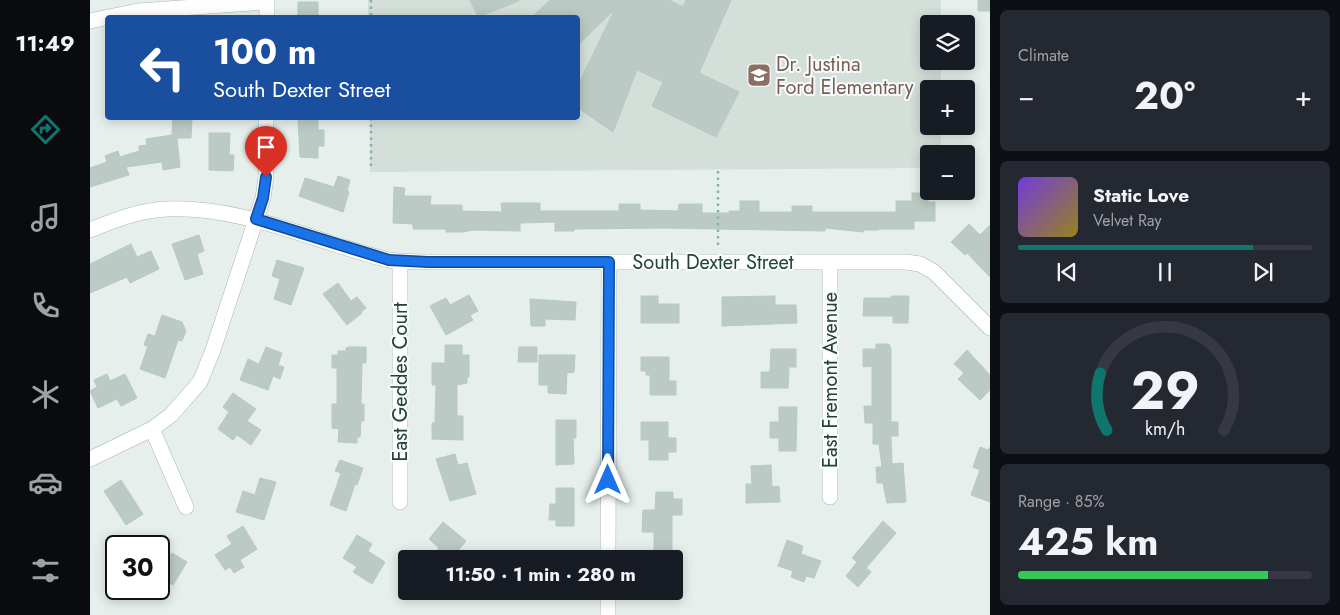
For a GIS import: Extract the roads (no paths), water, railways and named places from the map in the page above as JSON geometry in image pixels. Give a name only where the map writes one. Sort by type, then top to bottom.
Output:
[{"type":"street","points":[[119,15],[138,11],[267,1],[267,15]]},
{"type":"street","points":[[90,21],[105,18]]},
{"type":"street","points":[[90,459],[152,429],[171,416],[200,382],[213,350],[263,198],[266,177],[266,120]]},
{"type":"street","name":"South Dexter Street","points":[[90,230],[122,217],[146,211],[167,209],[208,211],[256,219],[368,254],[400,261],[906,262],[920,264],[934,272],[990,328]]},
{"type":"street","name":"East Geddes Court","points":[[400,261],[400,502]]},
{"type":"street","points":[[608,550],[609,262]]},
{"type":"street","name":"East Fremont Avenue","points":[[830,263],[830,497]]},
{"type":"street","points":[[152,429],[186,508]]},
{"type":"street","points":[[608,600],[608,615]]},
{"type":"place","name":"Dr. Justina Ford Elementary","points":[[759,75]]}]
